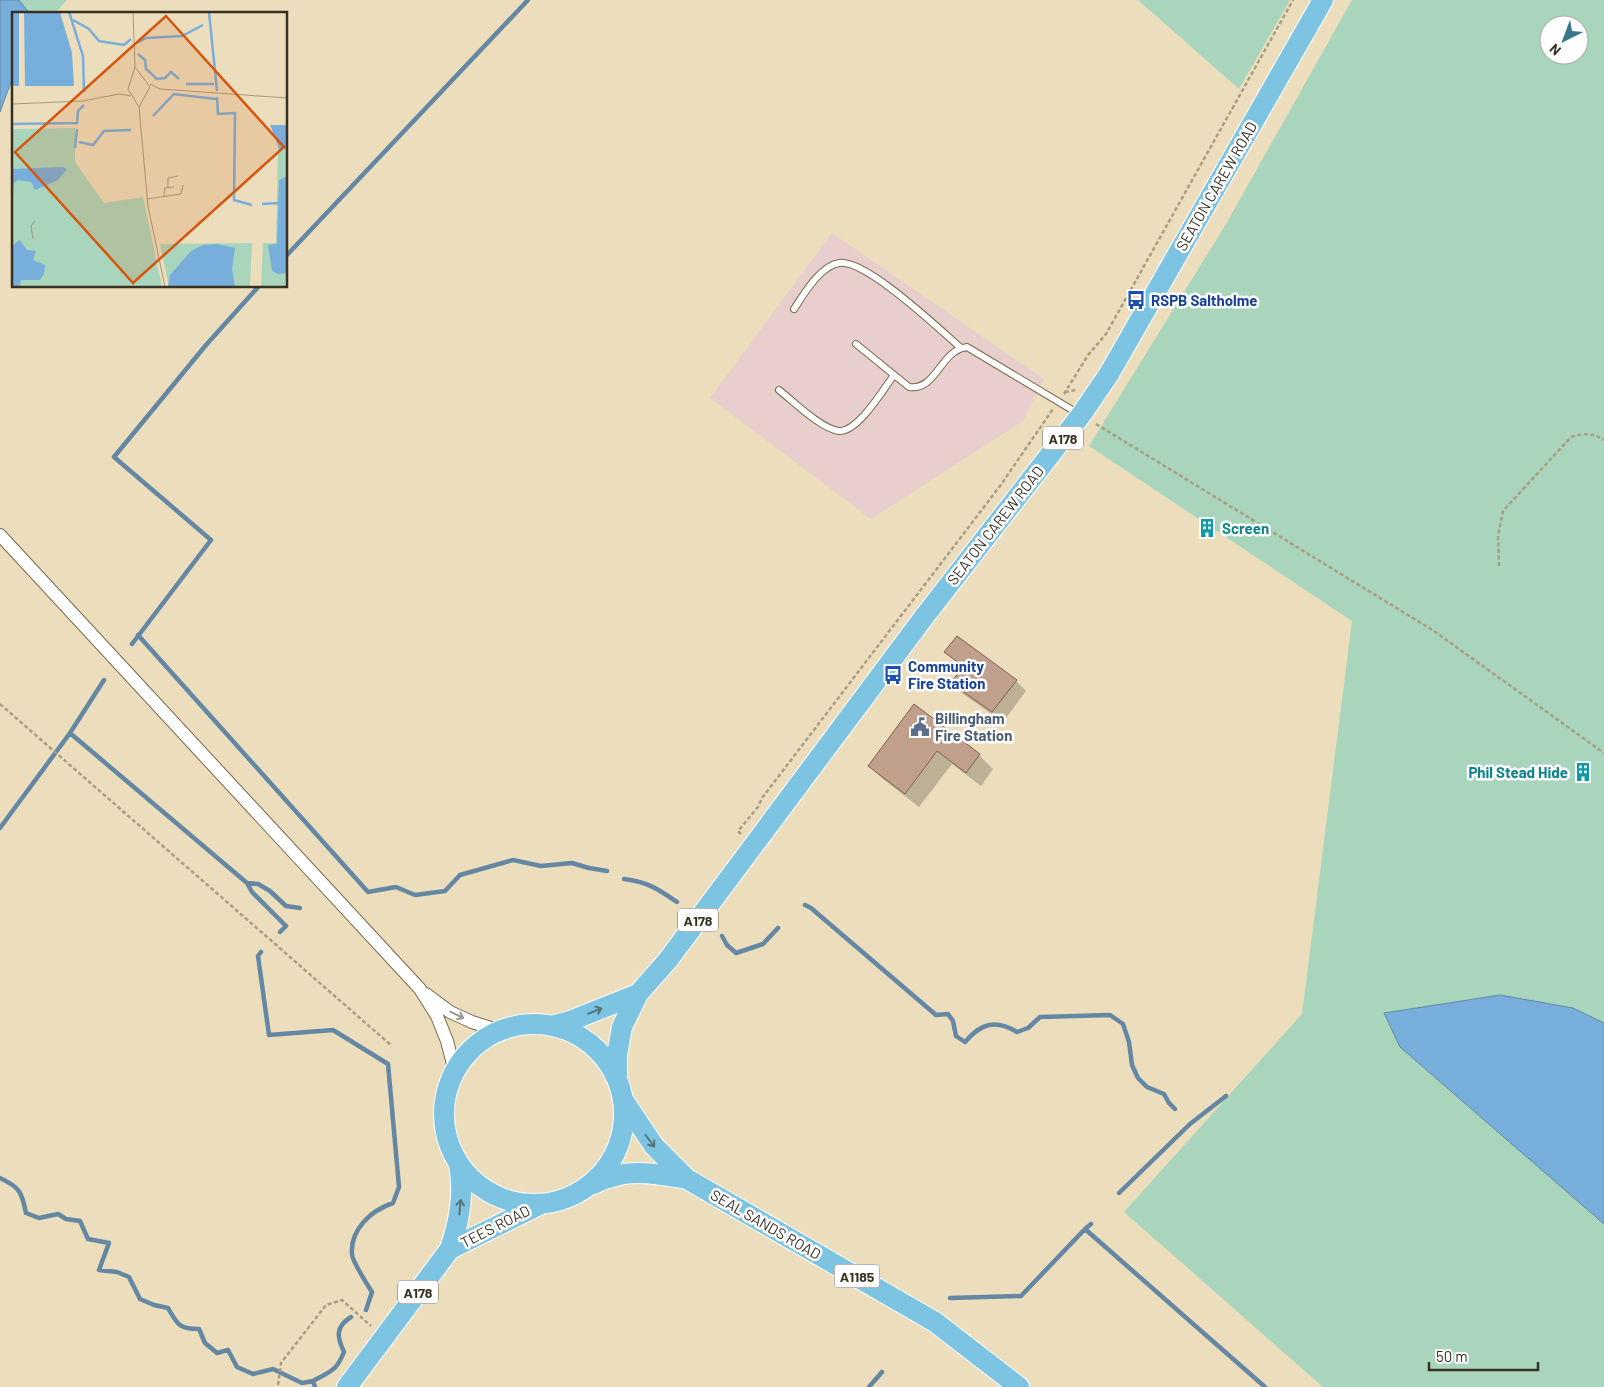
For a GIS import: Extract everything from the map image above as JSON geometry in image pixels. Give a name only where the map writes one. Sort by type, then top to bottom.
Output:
[{"type":"main road","name":"SEATON CAREW ROAD","points":[[617,1079],[617,1055],[622,1027],[638,994],[668,960],[924,617],[1081,415],[1128,342],[1323,0]]},
{"type":"main road","name":"SEATON CAREW ROAD","points":[[552,1026],[570,1021],[638,994]]},
{"type":"main road","points":[[541,1204],[503,1199],[486,1190],[471,1178],[459,1164],[447,1134],[444,1118],[445,1102],[448,1087],[455,1072],[466,1055],[482,1041],[500,1031],[534,1024],[552,1026],[573,1033],[591,1044],[606,1060],[617,1079],[623,1100],[624,1116],[618,1148],[610,1163],[588,1187]]},
{"type":"main road","name":"SEAL SANDS ROAD","points":[[623,1100],[654,1146],[686,1179],[935,1322],[1019,1387]]},
{"type":"main road","name":"TEES ROAD","points":[[347,1387],[450,1250],[458,1223],[462,1183],[459,1164]]},
{"type":"main road","name":"SEAL SANDS ROAD","points":[[541,1204],[558,1201],[613,1176],[654,1173],[686,1179]]},
{"type":"main road","name":"TEES ROAD","points":[[450,1250],[541,1204]]},
{"type":"street","points":[[0,535],[420,989],[450,1012],[472,1022],[500,1031]]},
{"type":"street","points":[[420,989],[440,1024],[447,1041],[455,1072]]},
{"type":"lane","points":[[794,308],[811,284],[821,274],[833,265],[847,264],[864,270],[884,282],[961,348]]},
{"type":"lane","points":[[856,344],[909,386],[916,388],[930,380],[955,351],[966,347],[1081,415]]},
{"type":"lane","points":[[779,390],[819,421],[830,428],[840,431],[860,420],[894,375]]},
{"type":"path","points":[[1065,392],[1088,355],[1106,334],[1293,0]]},
{"type":"path","points":[[755,844],[738,831],[1000,486],[1050,414]]},
{"type":"path","points":[[1081,415],[1434,631],[1604,753]]},
{"type":"path","points":[[1499,566],[1498,536],[1503,511],[1571,437],[1583,433],[1598,436],[1604,440]]},
{"type":"path","points":[[0,704],[392,1046]]},
{"type":"path","points":[[278,1385],[281,1363],[326,1305],[342,1300],[370,1325],[387,1334]]},
{"type":"shaded area","points":[[832,233],[1044,379],[1023,421],[871,519],[710,398]]},
{"type":"green space","points":[[0,0],[67,0],[56,12],[12,12]]},
{"type":"green space","points":[[1138,0],[1290,0],[1239,89]]},
{"type":"green space","points":[[1352,0],[1604,0],[1604,1387],[1323,1387],[1124,1212],[1302,1014],[1352,621],[1089,446],[1226,224]]},
{"type":"water","points":[[0,0],[19,0],[28,12],[12,12],[12,79],[0,112]]},
{"type":"water","points":[[1500,995],[1573,1008],[1604,1023],[1604,1224],[1400,1047],[1384,1013]]},
{"type":"building","points":[[957,636],[1017,680],[992,712],[951,683],[963,666],[944,652]]},
{"type":"building","name":"Billingham Fire Station","points":[[914,704],[980,754],[966,773],[937,751],[905,794],[868,766]]},
{"type":"waterway","points":[[288,254],[528,0]]},
{"type":"waterway","points":[[132,644],[211,540],[114,457],[206,345],[257,288]]},
{"type":"waterway","points":[[138,635],[368,892],[396,887],[415,895],[445,891],[460,875],[513,860],[541,866],[572,863],[607,871]]},
{"type":"waterway","points":[[0,828],[70,733],[104,680]]},
{"type":"waterway","points":[[70,733],[247,883]]},
{"type":"waterway","points":[[624,879],[640,882],[652,887],[677,902]]},
{"type":"waterway","points":[[280,932],[286,926],[252,892],[247,883],[258,884],[270,891],[286,906],[300,908]]},
{"type":"waterway","points":[[805,905],[811,908],[936,1015],[948,1014],[953,1021],[956,1036],[965,1042],[977,1031],[989,1025],[1002,1025],[1017,1032],[1028,1028],[1040,1017],[1110,1015],[1123,1024],[1129,1042],[1132,1065],[1138,1078],[1147,1087],[1164,1094],[1175,1109]]},
{"type":"waterway","points":[[722,936],[727,945],[736,953],[763,944],[778,928]]},
{"type":"waterway","points":[[261,952],[258,956],[269,1035],[333,1030],[388,1064],[399,1187],[393,1203],[377,1210],[364,1222],[355,1236],[352,1245],[354,1262],[372,1292],[366,1310]]},
{"type":"waterway","points":[[1119,1193],[1190,1124],[1226,1096]]},
{"type":"waterway","points":[[0,1178],[12,1184],[19,1191],[26,1213],[39,1218],[58,1214],[66,1219],[80,1221],[88,1239],[109,1243],[99,1270],[117,1272],[129,1277],[140,1299],[168,1308],[177,1322],[183,1327],[199,1329],[205,1343],[217,1353],[228,1350],[237,1367],[253,1374],[273,1369],[302,1383],[313,1381]]},
{"type":"waterway","points":[[1085,1229],[1091,1224]]},
{"type":"waterway","points":[[950,1298],[1021,1296],[1085,1229],[1265,1387]]},
{"type":"waterway","points":[[315,1387],[313,1381],[332,1370],[341,1359],[344,1352],[339,1333],[342,1325],[351,1317]]},
{"type":"waterway","points":[[869,1387],[882,1372]]},
{"type":"place","name":"RSPB Saltholme","points":[[1136,300]]},
{"type":"place","name":"Screen","points":[[1207,528]]},
{"type":"place","name":"Community Fire Station","points":[[893,675]]},
{"type":"place","name":"Billingham Fire Station","points":[[920,727]]},
{"type":"place","name":"Phil Stead Hide","points":[[1583,772]]}]
